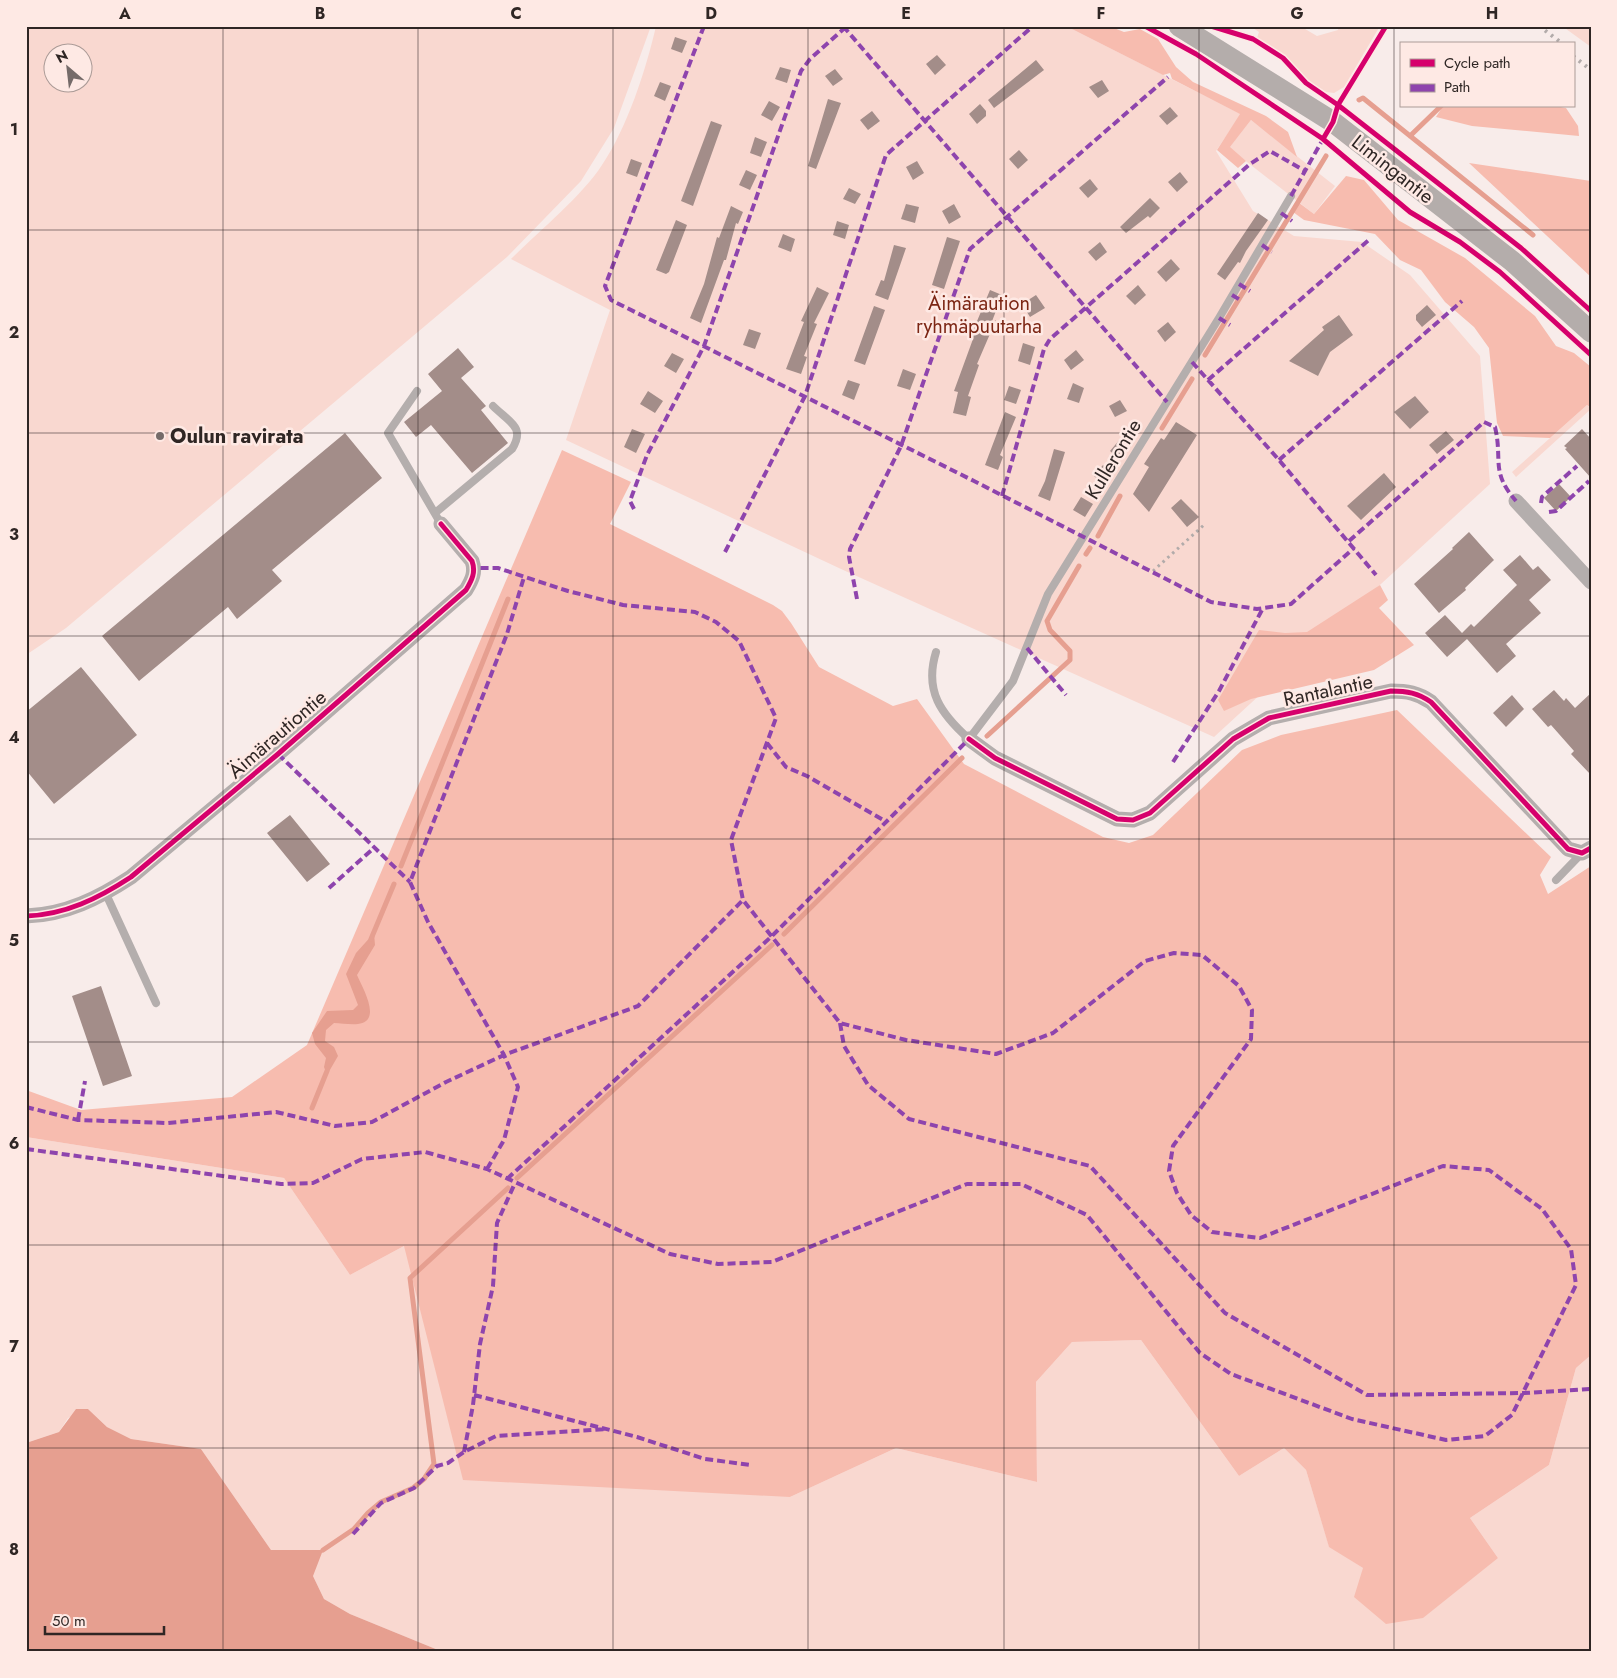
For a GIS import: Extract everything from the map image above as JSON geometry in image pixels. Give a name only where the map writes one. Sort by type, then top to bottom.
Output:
[{"type":"main road","name":"Limingantie","points":[[1179,26],[1333,122],[1512,261],[1591,332]]},
{"type":"street","points":[[1516,501],[1591,582]]},
{"type":"street","name":"Äimärautiontie","points":[[26,916],[38,916],[80,906],[106,894],[131,877],[278,754],[466,590],[475,568],[472,561],[438,518]]},
{"type":"street","name":"Rantalantie","points":[[968,739],[995,758],[1117,819],[1133,820],[1150,813],[1232,739],[1254,725],[1269,718],[1391,691],[1406,691],[1420,695],[1431,702],[1568,849],[1574,852],[1586,851]]},
{"type":"lane","name":"Kullerontie","points":[[968,739],[1014,681],[1048,594],[1219,318],[1291,196]]},
{"type":"lane","points":[[417,391],[388,433],[438,518],[512,449],[519,439],[517,430],[493,406]]},
{"type":"lane","points":[[936,652],[932,678],[935,696],[948,720],[968,739]]},
{"type":"lane","points":[[1556,880],[1586,851]]},
{"type":"lane","points":[[106,894],[156,1003]]},
{"type":"path","points":[[1153,571],[1205,524]]},
{"type":"green space","name":"Oulun ravirata","points":[[26,26],[651,26],[614,128],[581,181],[507,257],[66,628],[26,655]]},
{"type":"green space","name":"Äimäraution ryhmäpuutarha","points":[[656,26],[1066,26],[1241,114],[1216,151],[1253,211],[1294,236],[1362,242],[1410,275],[1480,356],[1490,484],[1214,737],[841,569],[566,440],[610,310],[511,259],[572,201],[602,165],[620,134],[635,98]]},
{"type":"green space","points":[[1250,26],[1300,26],[1317,36],[1338,30],[1339,26],[1380,26],[1344,87],[1334,93],[1326,92],[1309,81],[1286,57],[1257,38],[1259,32]]},
{"type":"green space","points":[[1562,26],[1591,26],[1591,47]]},
{"type":"green space","points":[[1251,120],[1335,186],[1314,214],[1229,148]]},
{"type":"green space","points":[[1587,405],[1591,409],[1516,477],[1512,472]]},
{"type":"green space","points":[[26,1137],[284,1178],[350,1275],[404,1246],[790,1497],[896,1448],[1037,1482],[1036,1382],[1072,1342],[1141,1340],[1239,1476],[1284,1448],[1306,1470],[1329,1546],[1363,1568],[1498,1558],[1470,1518],[1549,1465],[1576,1368],[1591,1355],[1591,1652],[443,1652],[350,1614],[324,1599],[313,1576],[271,1550],[201,1449],[131,1439],[107,1427],[88,1409],[68,1418],[59,1432],[26,1443]]},
{"type":"shaded area","points":[[1066,26],[1109,26],[1124,32],[1140,29],[1158,39],[1176,67],[1193,82],[1266,116],[1288,132],[1297,157],[1251,120],[1230,147],[1246,161],[1238,168],[1217,150],[1240,114],[1172,79],[1170,73],[1163,75]]},
{"type":"shaded area","points":[[1442,108],[1566,108],[1578,126],[1579,136],[1472,126],[1436,117]]},
{"type":"shaded area","points":[[1469,163],[1591,181],[1591,277]]},
{"type":"shaded area","points":[[1346,176],[1364,180],[1398,220],[1465,258],[1535,316],[1556,346],[1574,353],[1591,367],[1591,408],[1587,405],[1550,438],[1503,436],[1497,423],[1489,348],[1474,327],[1445,302],[1421,270],[1400,260],[1375,234],[1304,220],[1293,212],[1298,202],[1314,214]]},
{"type":"shaded area","points":[[562,450],[631,482],[610,524],[773,605],[782,611],[791,623],[819,667],[893,706],[917,699],[964,764],[1103,837],[1129,843],[1153,835],[1242,750],[1281,735],[1397,710],[1551,857],[1540,875],[1548,894],[1591,866],[1591,1355],[1576,1368],[1549,1465],[1470,1518],[1498,1558],[1423,1618],[1386,1624],[1354,1597],[1363,1568],[1329,1547],[1306,1470],[1284,1448],[1239,1476],[1141,1340],[1072,1342],[1036,1382],[1037,1482],[896,1448],[790,1497],[463,1480],[404,1246],[350,1275],[284,1178],[26,1137],[26,1090],[81,1110],[232,1097],[307,1045]]},
{"type":"shaded area","points":[[1380,585],[1388,600],[1379,608],[1414,645],[1374,670],[1251,699],[1224,711],[1218,700],[1259,630],[1285,633],[1307,632]]},
{"type":"shaded area","points":[[374,933],[375,945],[357,975],[369,1003],[369,1017],[365,1022],[358,1024],[334,1023],[326,1030],[325,1041],[334,1047],[338,1056],[327,1075],[324,1067],[326,1058],[315,1044],[312,1033],[327,1011],[353,1010],[358,1005],[346,974],[356,953]]},
{"type":"shaded area","points":[[76,1409],[88,1409],[107,1427],[131,1439],[201,1449],[271,1550],[323,1550],[313,1576],[324,1599],[350,1614],[443,1652],[26,1652],[26,1443],[59,1432]]},
{"type":"building","points":[[675,37],[687,41],[682,53],[671,49]]},
{"type":"building","points":[[937,55],[946,65],[935,75],[926,64]]},
{"type":"building","points":[[1036,60],[1044,70],[994,108],[988,100]]},
{"type":"building","points":[[780,67],[791,70],[787,83],[775,79]]},
{"type":"building","points":[[835,69],[843,79],[833,86],[825,76]]},
{"type":"building","points":[[1102,80],[1109,91],[1098,98],[1089,87]]},
{"type":"building","points":[[660,82],[671,86],[665,101],[654,96]]},
{"type":"building","points":[[828,99],[841,103],[816,169],[808,166]]},
{"type":"building","points":[[769,101],[780,107],[772,121],[761,115]]},
{"type":"building","points":[[980,104],[986,111],[986,116],[977,124],[969,114]]},
{"type":"building","points":[[1170,107],[1178,116],[1167,125],[1159,116]]},
{"type":"building","points":[[872,111],[880,121],[868,130],[860,120]]},
{"type":"building","points":[[711,121],[722,125],[693,206],[681,201]]},
{"type":"building","points":[[755,137],[767,142],[761,157],[750,153]]},
{"type":"building","points":[[1019,150],[1028,160],[1018,169],[1009,159]]},
{"type":"building","points":[[631,159],[642,163],[637,177],[626,173]]},
{"type":"building","points":[[917,161],[924,173],[913,180],[906,167]]},
{"type":"building","points":[[746,170],[757,175],[750,190],[739,185]]},
{"type":"building","points":[[1180,172],[1188,182],[1177,192],[1168,182]]},
{"type":"building","points":[[1090,179],[1098,189],[1088,198],[1079,188]]},
{"type":"building","points":[[849,188],[861,194],[855,204],[843,199]]},
{"type":"building","points":[[1150,198],[1160,208],[1150,218],[1148,216],[1126,233],[1120,227]]},
{"type":"building","points":[[906,204],[919,207],[915,223],[901,219]]},
{"type":"building","points":[[954,204],[961,217],[949,224],[942,211]]},
{"type":"building","points":[[731,206],[743,212],[738,224],[736,223],[726,260],[724,260],[701,323],[690,318],[704,284],[717,237],[719,238]]},
{"type":"building","points":[[1258,213],[1268,220],[1246,251],[1240,263],[1238,262],[1225,280],[1217,274]]},
{"type":"building","points":[[676,220],[687,225],[669,272],[666,274],[656,270]]},
{"type":"building","points":[[837,221],[849,225],[845,239],[833,235]]},
{"type":"building","points":[[783,234],[795,239],[791,252],[778,247]]},
{"type":"building","points":[[947,237],[960,241],[944,289],[932,285]]},
{"type":"building","points":[[1100,242],[1107,252],[1096,261],[1088,252]]},
{"type":"building","points":[[894,245],[906,248],[888,300],[875,295],[881,280],[884,281]]},
{"type":"building","points":[[1171,259],[1180,269],[1166,282],[1157,272]]},
{"type":"building","points":[[1138,285],[1146,295],[1135,305],[1126,296]]},
{"type":"building","points":[[817,287],[829,293],[814,323],[817,324],[804,356],[807,357],[801,374],[786,369],[804,322],[801,321]]},
{"type":"building","points":[[990,290],[1002,295],[991,324],[996,320],[977,364],[979,365],[968,396],[971,397],[966,416],[953,413],[958,392],[954,391],[973,339],[970,338]]},
{"type":"building","points":[[1036,295],[1045,308],[1030,317],[1022,304]]},
{"type":"building","points":[[1427,305],[1436,315],[1422,327],[1416,320],[1416,315]]},
{"type":"building","points":[[874,306],[885,310],[865,365],[854,361]]},
{"type":"building","points":[[1339,315],[1353,335],[1330,352],[1318,376],[1289,361],[1324,330],[1322,327]]},
{"type":"building","points":[[1168,322],[1176,332],[1165,342],[1157,331]]},
{"type":"building","points":[[749,329],[761,333],[755,349],[743,345]]},
{"type":"building","points":[[1023,343],[1035,347],[1030,365],[1018,361]]},
{"type":"building","points":[[458,348],[474,367],[461,378],[486,406],[481,410],[508,443],[472,473],[431,425],[416,437],[404,422],[442,391],[428,374]]},
{"type":"building","points":[[1076,350],[1084,360],[1071,370],[1064,360]]},
{"type":"building","points":[[672,353],[684,359],[676,373],[664,366]]},
{"type":"building","points":[[903,369],[916,374],[910,390],[897,386]]},
{"type":"building","points":[[848,380],[860,384],[854,400],[842,395]]},
{"type":"building","points":[[1073,383],[1084,388],[1079,403],[1067,399]]},
{"type":"building","points":[[1009,386],[1021,390],[1016,404],[1004,400]]},
{"type":"building","points":[[648,391],[663,401],[655,413],[640,404]]},
{"type":"building","points":[[1415,396],[1429,412],[1410,429],[1394,412]]},
{"type":"building","points":[[1120,400],[1127,411],[1115,417],[1109,406]]},
{"type":"building","points":[[1005,412],[1016,417],[1000,455],[1003,457],[998,470],[985,465]]},
{"type":"building","points":[[1176,422],[1197,435],[1149,512],[1133,494],[1149,467],[1144,464],[1161,438],[1164,440]]},
{"type":"building","points":[[632,429],[645,434],[636,453],[624,447]]},
{"type":"building","points":[[1582,429],[1591,439],[1591,478],[1564,446]]},
{"type":"building","points":[[1446,431],[1454,440],[1437,454],[1429,445]]},
{"type":"building","points":[[345,433],[382,478],[272,570],[282,581],[237,619],[228,607],[139,681],[102,636]]},
{"type":"building","points":[[1121,438],[1131,446],[1120,459],[1110,451]]},
{"type":"building","points":[[1054,449],[1065,452],[1050,501],[1038,496],[1045,481]]},
{"type":"building","points":[[1103,465],[1113,474],[1104,484],[1094,476]]},
{"type":"building","points":[[1384,473],[1396,487],[1361,520],[1347,506]]},
{"type":"building","points":[[1559,484],[1571,497],[1556,511],[1544,498]]},
{"type":"building","points":[[1081,497],[1093,504],[1085,517],[1073,510]]},
{"type":"building","points":[[1181,499],[1199,517],[1187,527],[1171,508]]},
{"type":"building","points":[[1469,532],[1494,560],[1465,588],[1466,590],[1439,613],[1414,584]]},
{"type":"building","points":[[1520,555],[1533,570],[1538,566],[1551,580],[1529,600],[1541,613],[1506,644],[1516,656],[1497,673],[1467,639],[1447,657],[1425,633],[1445,615],[1462,633],[1471,624],[1474,627],[1517,585],[1503,570]]},
{"type":"building","points":[[81,667],[137,735],[54,804],[26,770],[26,712]]},
{"type":"building","points":[[1554,690],[1564,701],[1566,698],[1575,708],[1591,693],[1591,775],[1571,754],[1574,751],[1551,725],[1548,727],[1532,709]]},
{"type":"building","points":[[1512,695],[1524,709],[1506,727],[1493,713]]},
{"type":"building","points":[[290,815],[330,864],[307,882],[267,833]]},
{"type":"building","points":[[101,986],[132,1076],[103,1086],[72,996]]},
{"type":"waterway","points":[[1359,100],[1363,98],[1533,235]]},
{"type":"waterway","points":[[1410,136],[1439,108]]},
{"type":"waterway","points":[[1205,355],[1326,156]]},
{"type":"waterway","points":[[1162,428],[1192,379]]},
{"type":"waterway","points":[[1098,536],[1120,496]]},
{"type":"waterway","points":[[1086,554],[1090,548]]},
{"type":"waterway","points":[[987,736],[1070,660],[1070,651],[1050,630],[1047,621],[1079,566]]},
{"type":"waterway","points":[[401,866],[508,599]]},
{"type":"waterway","points":[[784,934],[962,758]]},
{"type":"waterway","points":[[371,939],[394,884]]},
{"type":"waterway","points":[[517,1178],[772,945]]},
{"type":"waterway","points":[[312,1108],[327,1071]]},
{"type":"waterway","points":[[323,1550],[354,1529],[381,1502],[413,1488],[424,1479],[434,1464],[410,1278],[508,1188]]},
{"type":"railway","points":[[1539,26],[1560,42]]},
{"type":"railway","points":[[1574,57],[1591,70]]},
{"type":"marked path","points":[[704,26],[605,286],[611,300],[974,481],[1211,602],[1257,609],[1291,604],[1354,548]]},
{"type":"marked path","points":[[843,26],[1167,402]]},
{"type":"marked path","points":[[634,509],[630,501],[647,455],[704,346],[801,71],[810,59],[847,26]]},
{"type":"marked path","points":[[725,552],[805,396],[886,155],[1033,26]]},
{"type":"marked path","points":[[857,599],[849,557],[850,549],[901,446],[970,249],[1168,77]]},
{"type":"marked path","points":[[1291,196],[1323,139]]},
{"type":"marked path","points":[[1002,496],[1044,349],[1050,339],[1250,164],[1270,151],[1305,171]]},
{"type":"marked path","points":[[1281,213],[1292,221]]},
{"type":"marked path","points":[[1208,380],[1370,239]]},
{"type":"marked path","points":[[1262,245],[1272,252]]},
{"type":"marked path","points":[[1239,284],[1250,291]]},
{"type":"marked path","points":[[1232,295],[1242,301]]},
{"type":"marked path","points":[[1279,460],[1462,301]]},
{"type":"marked path","points":[[1219,318],[1230,325]]},
{"type":"marked path","points":[[1192,362],[1279,460],[1376,575]]},
{"type":"marked path","points":[[1349,541],[1484,422],[1495,427],[1500,473],[1508,491],[1516,501]]},
{"type":"marked path","points":[[1541,503],[1542,497],[1577,466]]},
{"type":"marked path","points":[[1549,512],[1556,511],[1589,481]]},
{"type":"marked path","points":[[26,1107],[78,1120],[168,1123],[276,1112],[335,1126],[372,1122],[446,1082],[504,1055],[638,1006],[743,900],[731,840],[776,718],[739,641],[716,622],[695,612],[623,605],[568,591],[498,568],[475,568]]},
{"type":"marked path","points":[[487,1169],[504,1140],[518,1087],[504,1055],[428,922],[410,882],[507,634],[524,577]]},
{"type":"marked path","points":[[1173,762],[1219,691],[1263,608]]},
{"type":"marked path","points":[[1027,648],[1066,695]]},
{"type":"marked path","points":[[507,1179],[772,936],[969,739]]},
{"type":"marked path","points":[[767,743],[786,767],[807,776],[885,821]]},
{"type":"marked path","points":[[278,754],[410,882]]},
{"type":"marked path","points":[[329,888],[374,848]]},
{"type":"marked path","points":[[26,1149],[281,1184],[313,1183],[362,1159],[425,1152],[487,1169],[670,1254],[718,1264],[772,1262],[967,1184],[1021,1184],[1087,1215],[1200,1353],[1231,1374],[1352,1419],[1446,1440],[1485,1436],[1512,1415],[1576,1285],[1571,1249],[1542,1209],[1489,1170],[1443,1166],[1260,1238],[1212,1232],[1191,1215],[1177,1193],[1169,1171],[1173,1146],[1251,1039],[1252,1010],[1239,986],[1202,955],[1174,953],[1145,961],[1053,1033],[996,1054],[906,1040],[840,1023],[743,900]]},
{"type":"marked path","points":[[840,1023],[844,1046],[868,1085],[909,1119],[1090,1166],[1225,1313],[1367,1395],[1524,1393],[1591,1389]]},
{"type":"marked path","points":[[78,1120],[85,1081]]},
{"type":"marked path","points":[[464,1452],[473,1405],[480,1344],[493,1286],[497,1223],[515,1183]]},
{"type":"marked path","points":[[474,1395],[637,1437],[705,1459],[751,1465]]},
{"type":"marked path","points":[[353,1534],[381,1503],[414,1488],[437,1466],[448,1463],[464,1452],[496,1436],[606,1429]]},
{"type":"cycle path","points":[[1145,26],[1196,54],[1323,139],[1410,212],[1460,242],[1500,272],[1591,355]]},
{"type":"cycle path","points":[[1211,26],[1253,39],[1283,58],[1306,83],[1338,105],[1521,248],[1591,311]]},
{"type":"cycle path","points":[[1323,139],[1333,122],[1338,105],[1386,26]]},
{"type":"cycle path","points":[[26,916],[68,909],[107,892],[131,877],[278,754],[466,590],[473,576],[472,561],[441,524]]},
{"type":"cycle path","points":[[969,739],[995,758],[1117,819],[1133,820],[1150,813],[1233,739],[1269,718],[1391,691],[1407,692],[1422,696],[1431,702],[1568,849],[1582,853],[1591,848]]},
{"type":"place","name":"Oulun ravirata","points":[[160,436]]}]
